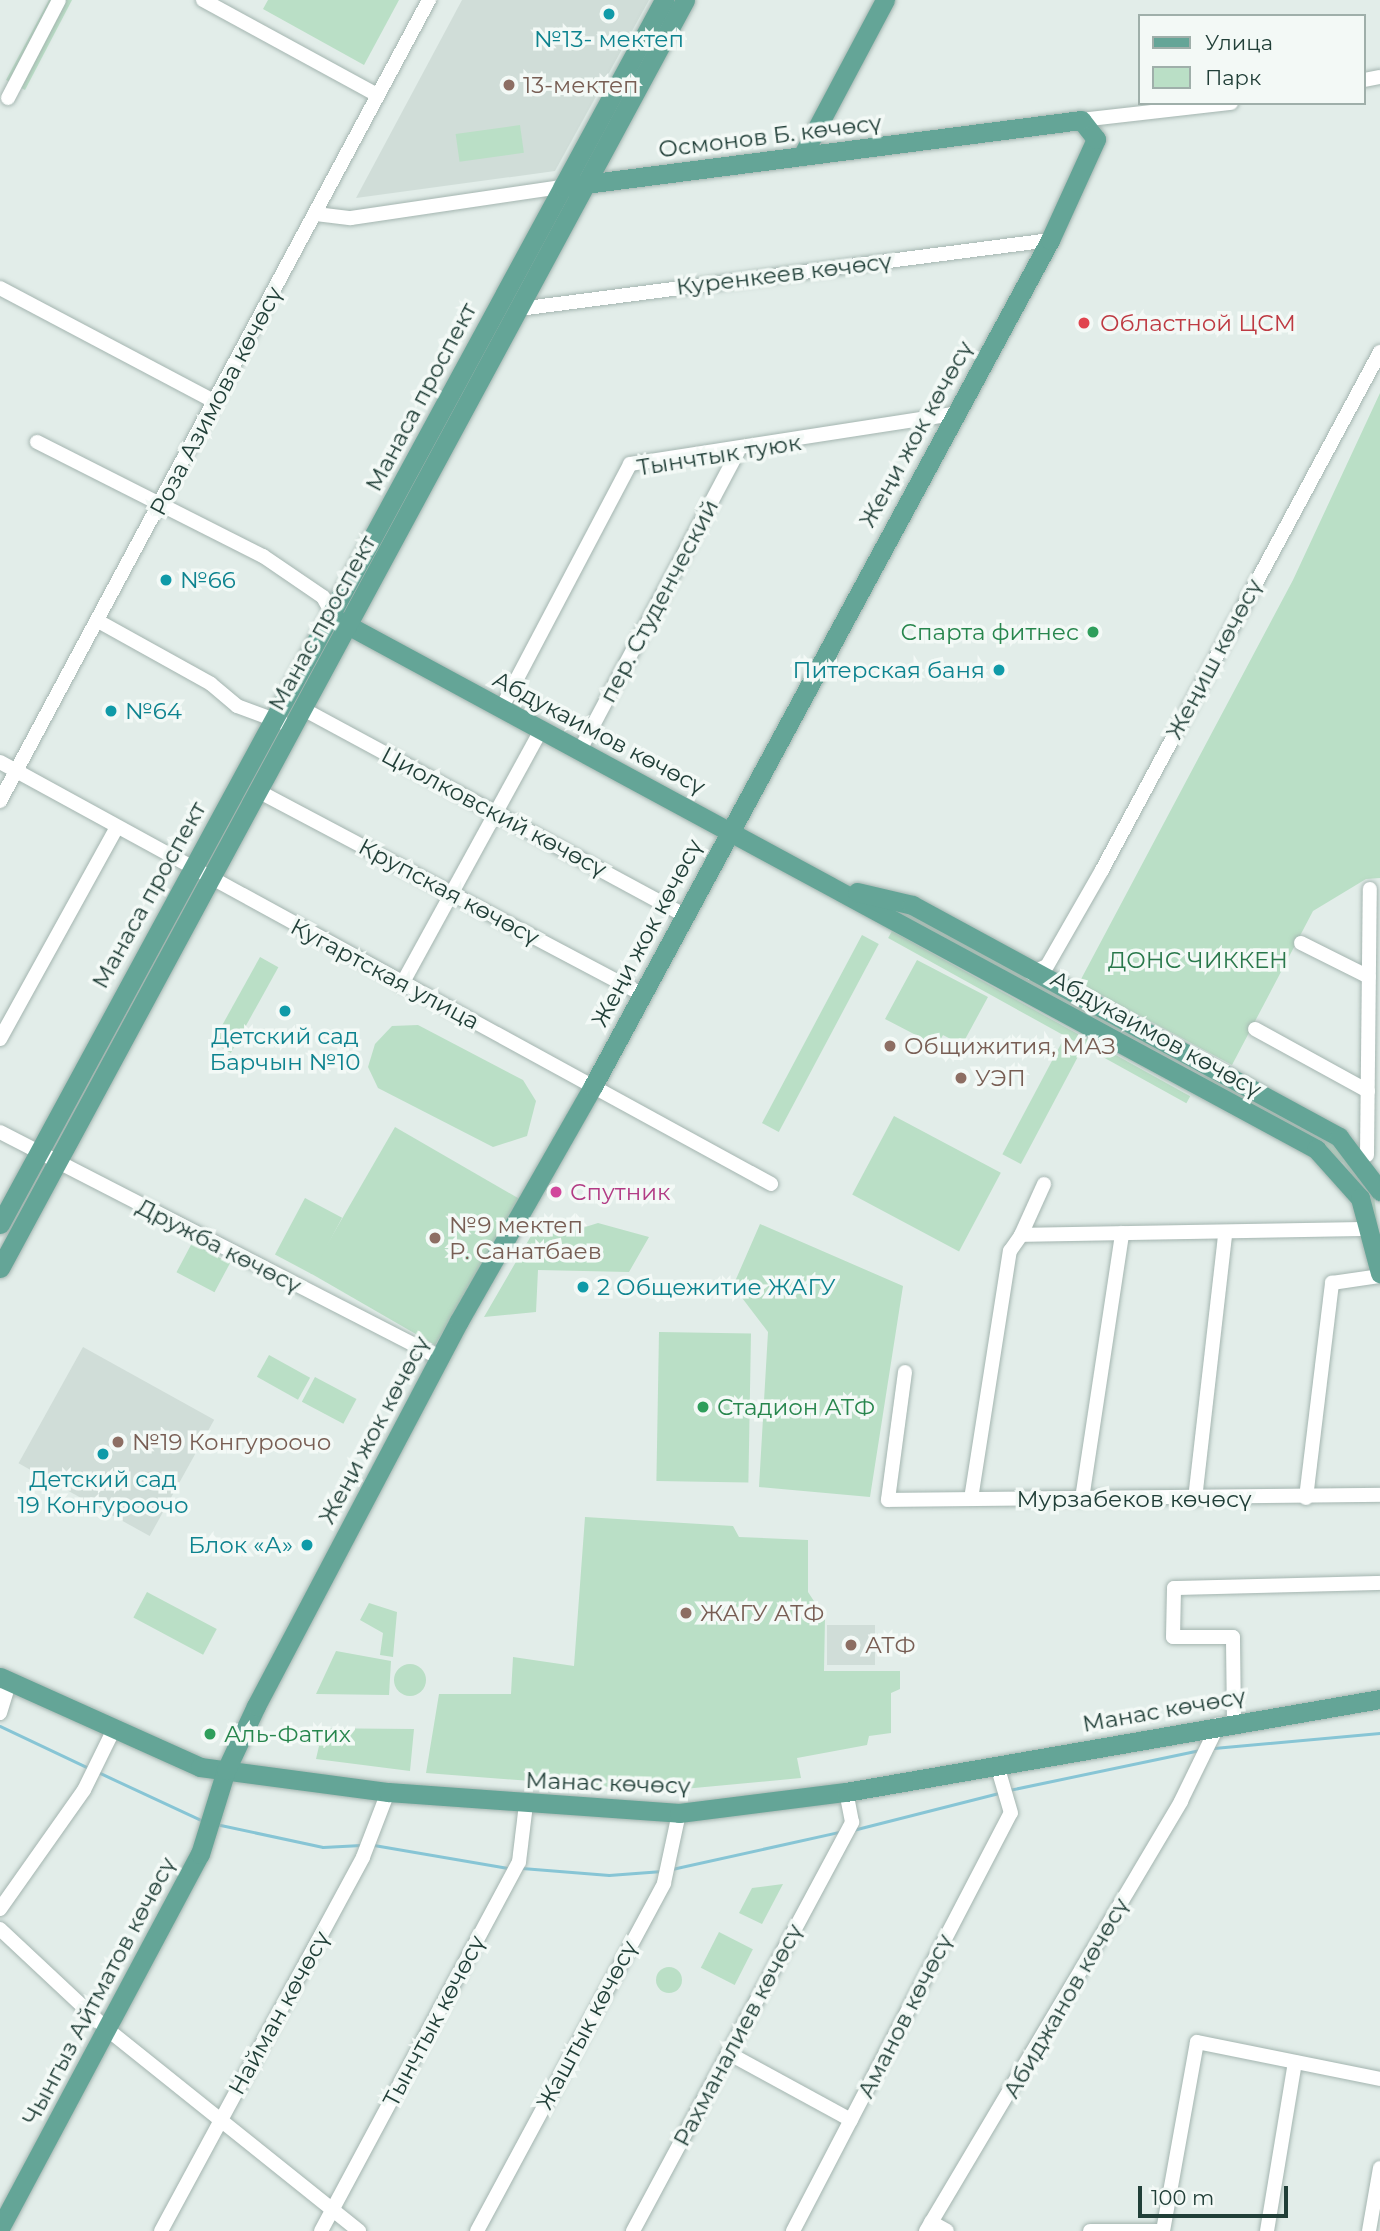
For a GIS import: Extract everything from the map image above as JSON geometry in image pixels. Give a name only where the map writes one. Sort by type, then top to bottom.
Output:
[{"type":"main road","points":[[802,156],[885,0]]},
{"type":"main road","name":"Манаса проспект","points":[[0,1224],[417,455],[495,334],[562,187],[633,79],[671,6]]},
{"type":"main road","name":"Манас проспект","points":[[0,1268],[436,465],[495,334],[519,309],[586,184],[633,79]]},
{"type":"main road","name":"Осмонов Б. көчөсү","points":[[562,187],[1081,120]]},
{"type":"main road","name":"Жеңи жок көчөсү","points":[[226,1770],[440,1358],[593,1086],[640,994],[1050,240],[1094,149],[1091,129],[1081,120]]},
{"type":"main road","points":[[417,455],[436,465]]},
{"type":"main road","name":"Абдукаимов көчөсү","points":[[332,613],[348,628],[848,890],[1191,1080],[1335,1164],[1360,1198],[1380,1274]]},
{"type":"main road","name":"Абдукаимов көчөсү","points":[[848,890],[912,905],[1039,970],[1054,986],[1339,1137],[1371,1158],[1380,1191]]},
{"type":"main road","points":[[1191,1080],[1200,1061]]},
{"type":"main road","name":"Манас көчөсү","points":[[5,1679],[113,1731],[200,1767],[388,1791],[526,1804],[679,1813],[846,1792],[1354,1705]]},
{"type":"main road","points":[[1354,1705],[1380,1699]]},
{"type":"main road","points":[[1354,1705],[1380,1708]]},
{"type":"main road","name":"Чынгыз Айтматов көчөсү","points":[[0,2228],[213,1823],[226,1770]]},
{"type":"street","points":[[8,98],[59,0]]},
{"type":"street","points":[[203,0],[377,95]]},
{"type":"street","name":"Роза Азимова көчөсү","points":[[0,801],[163,504],[213,401],[429,0]]},
{"type":"street","name":"Осмонов Б. көчөсү","points":[[1081,120],[1213,105]]},
{"type":"street","name":"Осмонов Б. көчөсү","points":[[316,214],[351,218],[562,187]]},
{"type":"street","name":"Куренкеев көчөсү","points":[[519,309],[1050,240]]},
{"type":"street","points":[[2,294],[213,401]]},
{"type":"street","name":"Жеңиш көчөсү","points":[[1039,970],[1380,352]]},
{"type":"street","name":"Тынчтык туюк","points":[[501,709],[630,464],[738,452],[954,415]]},
{"type":"street","points":[[37,442],[263,555],[323,597],[332,613]]},
{"type":"street","name":"пер. Студенческий","points":[[580,750],[738,452]]},
{"type":"street","name":"Циолковский көчөсү","points":[[98,621],[211,684],[237,706],[273,720],[298,718],[495,811],[684,915]]},
{"type":"street","points":[[402,984],[541,730]]},
{"type":"street","name":"Кугартская улица","points":[[0,762],[211,880],[771,1184]]},
{"type":"street","name":"Крупская көчөсү","points":[[258,791],[640,994]]},
{"type":"street","points":[[0,1039],[117,827]]},
{"type":"street","points":[[1370,889],[1368,1091],[1371,1158]]},
{"type":"street","points":[[1301,943],[1369,977]]},
{"type":"street","points":[[1255,1029],[1368,1091]]},
{"type":"street","name":"Дружба көчөсү","points":[[0,1132],[440,1358]]},
{"type":"street","points":[[971,1499],[1010,1251],[1021,1235],[1044,1184]]},
{"type":"street","points":[[1021,1235],[1225,1235],[1370,1229]]},
{"type":"street","points":[[1082,1499],[1122,1233]]},
{"type":"street","points":[[1195,1499],[1225,1235]]},
{"type":"street","points":[[1306,1498],[1332,1283],[1380,1274]]},
{"type":"street","name":"Мурзабеков көчөсү","points":[[905,1372],[888,1500],[1306,1498],[1380,1495]]},
{"type":"street","points":[[1222,1729],[1233,1637],[1173,1637],[1174,1588],[1380,1583]]},
{"type":"street","points":[[2,1708],[5,1679]]},
{"type":"street","name":"Абиджанов көчөсү","points":[[929,2227],[1222,1729]]},
{"type":"street","points":[[0,1909],[84,1790],[113,1731]]},
{"type":"street","name":"Аманов көчөсү","points":[[793,2231],[1011,1813],[1009,1792],[997,1765]]},
{"type":"street","name":"Найман көчөсү","points":[[161,2231],[363,1857],[388,1791]]},
{"type":"street","name":"Рахманалиев көчөсү","points":[[633,2231],[852,1822],[846,1792]]},
{"type":"street","name":"Тынчтык көчөсү","points":[[321,2231],[519,1862],[526,1804]]},
{"type":"street","name":"Жаштык көчөсү","points":[[477,2231],[664,1883],[674,1851],[679,1813]]},
{"type":"street","points":[[0,1929],[107,2029],[223,2116],[359,2231]]},
{"type":"street","points":[[1090,2231],[1163,2231],[1197,2042],[1380,2079]]},
{"type":"street","points":[[728,2053],[851,2120]]},
{"type":"street","points":[[1268,2231],[1295,2062]]},
{"type":"street","points":[[1368,2231],[1380,2168]]},
{"type":"street","points":[[929,2227],[947,2231]]},
{"type":"shaded area","name":"13-мектеп","points":[[462,0],[649,0],[555,171],[356,198]]},
{"type":"shaded area","name":"№19 Конгуроочо","points":[[83,1347],[214,1420],[150,1536],[19,1463]]},
{"type":"shaded area","name":"АТФ","points":[[827,1625],[875,1625],[875,1665],[827,1665]]},
{"type":"green space","points":[[49,0],[72,0],[25,90],[6,80]]},
{"type":"green space","points":[[268,0],[399,0],[364,65],[263,9]]},
{"type":"green space","points":[[520,125],[524,153],[460,162],[456,134]]},
{"type":"green space","name":"ДОНС ЧИККЕН","points":[[1380,393],[1380,878],[1366,879],[1313,911],[1232,1065],[1079,983],[1293,580]]},
{"type":"green space","points":[[905,911],[1192,1066],[1191,1069],[902,916]]},
{"type":"green space","points":[[892,931],[1190,1096],[1186,1103],[888,938]]},
{"type":"green space","points":[[862,935],[879,944],[779,1132],[762,1123]]},
{"type":"green space","points":[[260,957],[278,967],[231,1053],[212,1043]]},
{"type":"green space","points":[[917,960],[988,997],[962,1045],[943,1035],[937,1046],[885,1019]]},
{"type":"green space","points":[[418,1025],[523,1080],[536,1101],[527,1136],[493,1147],[378,1088],[368,1067],[375,1044],[392,1026]]},
{"type":"green space","points":[[1062,1042],[1081,1052],[1021,1164],[1002,1154]]},
{"type":"green space","points":[[1205,1073],[1331,1143],[1374,1196],[1380,1245],[1363,1192],[1344,1163],[1203,1078]]},
{"type":"green space","points":[[894,1116],[1001,1173],[959,1251],[852,1195]]},
{"type":"green space","points":[[395,1127],[520,1199],[435,1345],[310,1273]]},
{"type":"green space","points":[[305,1198],[342,1218],[312,1274],[275,1255]]},
{"type":"green space","points":[[598,1223],[649,1237],[629,1272],[538,1270],[536,1312],[484,1317],[535,1229],[563,1234]]},
{"type":"green space","points":[[760,1224],[903,1286],[870,1497],[759,1487],[768,1332],[733,1286]]},
{"type":"green space","points":[[192,1243],[230,1263],[214,1292],[177,1272]]},
{"type":"green space","name":"Стадион АТФ","points":[[659,1332],[751,1334],[748,1483],[656,1481]]},
{"type":"green space","points":[[269,1355],[310,1378],[298,1400],[257,1377]]},
{"type":"green space","points":[[315,1377],[356,1399],[343,1424],[302,1402]]},
{"type":"green space","points":[[585,1517],[733,1526],[739,1537],[808,1540],[808,1592],[825,1618],[824,1671],[900,1671],[900,1689],[891,1693],[891,1733],[869,1736],[867,1745],[797,1758],[801,1778],[662,1791],[426,1773],[439,1694],[511,1694],[513,1657],[574,1666]]},
{"type":"green space","points":[[147,1592],[217,1629],[203,1655],[133,1618]]},
{"type":"green space","points":[[369,1603],[397,1612],[393,1657],[380,1655],[383,1633],[360,1620]]},
{"type":"green space","points":[[336,1651],[391,1661],[389,1695],[316,1694]]},
{"type":"green space","points":[[410,1664],[421,1669],[426,1680],[421,1691],[410,1696],[399,1691],[394,1680],[399,1669]]},
{"type":"green space","points":[[301,1728],[414,1729],[410,1771],[316,1759],[319,1746],[298,1738]]},
{"type":"green space","points":[[783,1884],[762,1924],[739,1913],[752,1888]]},
{"type":"green space","points":[[719,1932],[753,1949],[735,1985],[701,1968]]},
{"type":"green space","points":[[669,1967],[678,1971],[682,1980],[678,1989],[669,1993],[660,1989],[656,1980],[660,1971]]},
{"type":"waterway","points":[[0,1726],[89,1768]]},
{"type":"waterway","points":[[1214,1748],[1380,1733]]},
{"type":"waterway","points":[[1009,1790],[1201,1750]]},
{"type":"waterway","points":[[98,1772],[203,1821]]},
{"type":"waterway","points":[[853,1830],[999,1793]]},
{"type":"waterway","points":[[216,1824],[323,1847],[361,1845]]},
{"type":"waterway","points":[[672,1869],[839,1832]]},
{"type":"waterway","points":[[374,1845],[509,1868]]},
{"type":"waterway","points":[[522,1868],[609,1875],[662,1871]]},
{"type":"place","name":"№13- мектеп","points":[[609,14]]},
{"type":"place","name":"13-мектеп","points":[[509,85]]},
{"type":"place","name":"Областной ЦСМ","points":[[1084,323]]},
{"type":"place","name":"№66","points":[[166,580]]},
{"type":"place","name":"Спарта фитнес","points":[[1093,632]]},
{"type":"place","name":"Питерская баня","points":[[999,670]]},
{"type":"place","name":"№64","points":[[111,711]]},
{"type":"place","name":"Детский сад Барчын №10","points":[[285,1011]]},
{"type":"place","name":"Общижития, МАЗ","points":[[890,1046]]},
{"type":"place","name":"УЭП","points":[[961,1078]]},
{"type":"place","name":"Спутник","points":[[556,1192]]},
{"type":"place","name":"№9 мектеп Р. Санатбаев","points":[[435,1238]]},
{"type":"place","name":"2 Общежитие ЖАГУ","points":[[583,1287]]},
{"type":"place","name":"Стадион АТФ","points":[[703,1407]]},
{"type":"place","name":"№19 Конгуроочо","points":[[118,1442]]},
{"type":"place","name":"Детский сад 19 Конгуроочо","points":[[103,1454]]},
{"type":"place","name":"Блок «А»","points":[[307,1545]]},
{"type":"place","name":"ЖАГУ АТФ","points":[[686,1613]]},
{"type":"place","name":"АТФ","points":[[851,1645]]},
{"type":"place","name":"Аль-Фатих","points":[[210,1734]]}]
